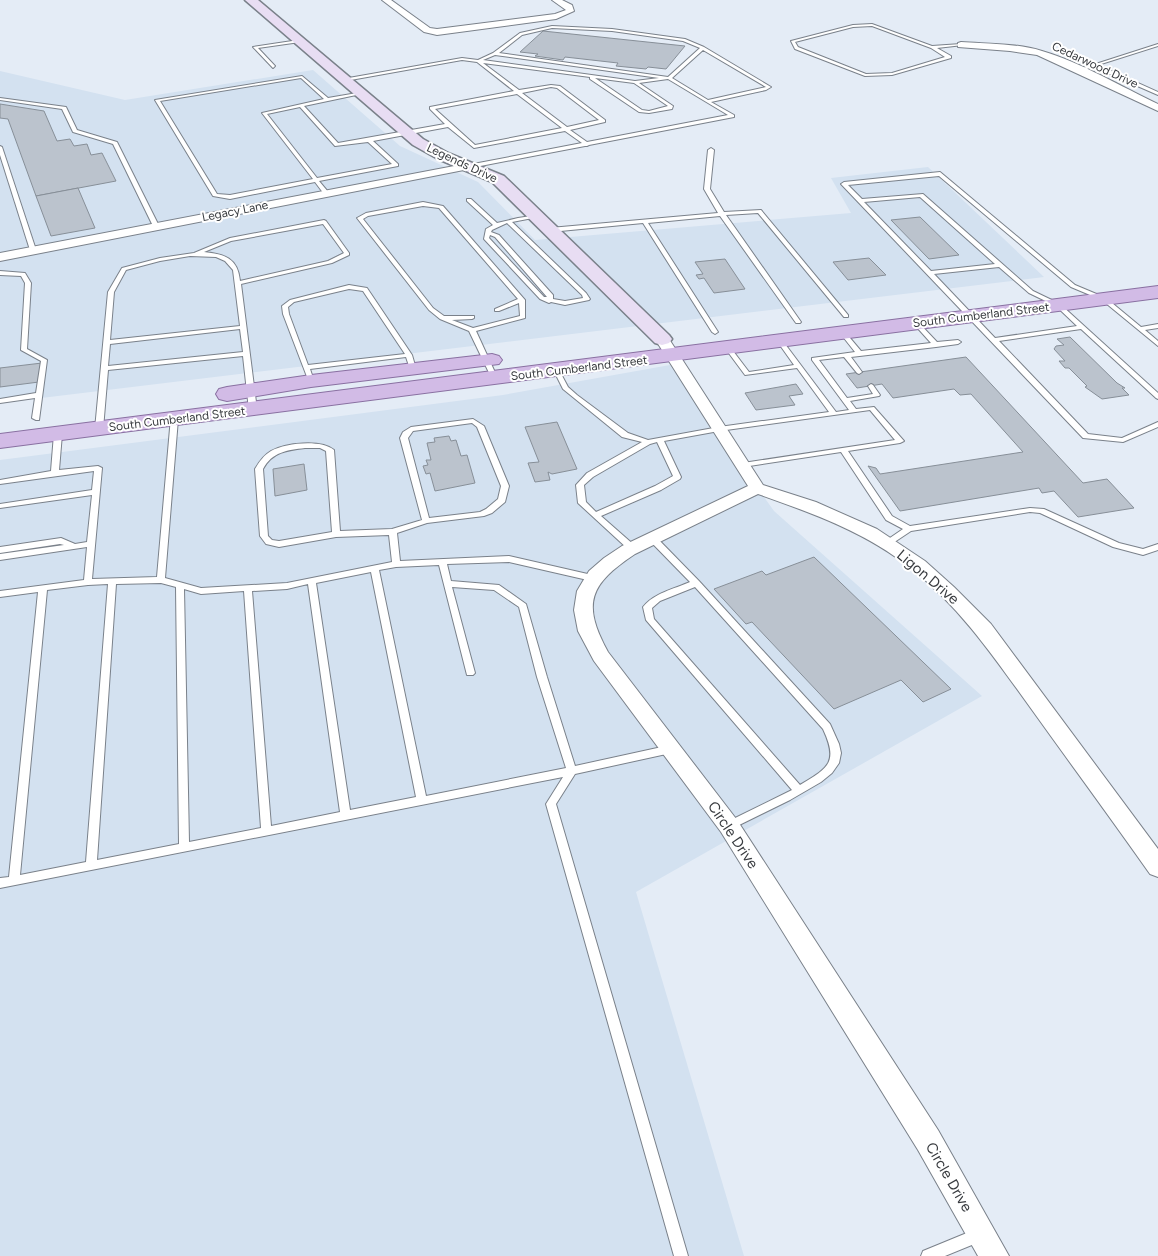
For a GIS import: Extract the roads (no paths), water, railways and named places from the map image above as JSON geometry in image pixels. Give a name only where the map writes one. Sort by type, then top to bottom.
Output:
[{"type":"main road","name":"South Cumberland Street","points":[[0,441],[58,434],[100,419],[722,340],[798,322],[844,324],[916,323],[1031,292],[1158,276]]},
{"type":"main road","name":"South Cumberland Street","points":[[722,340],[780,341],[844,324],[964,309],[1058,305],[1158,292]]},
{"type":"main road","name":"South Cumberland Street","points":[[0,422],[36,418],[174,419],[252,400],[309,374],[411,362],[491,370],[557,371],[667,347]]},
{"type":"street","name":"Legends Drive","points":[[250,0],[407,133],[431,150],[498,179],[667,347]]},
{"type":"street","points":[[386,0],[427,30],[437,32],[556,16],[570,11],[569,7],[556,0]]},
{"type":"street","name":"Cedarwood Drive","points":[[961,45],[1028,50],[1049,56],[1158,108]]},
{"type":"street","name":"Legacy Lane","points":[[0,257],[470,166]]},
{"type":"street","points":[[667,347],[757,488]]},
{"type":"street","name":"Circle Drive","points":[[757,488],[631,547],[609,561],[592,578],[583,599],[585,624],[591,641],[729,826],[928,1140],[994,1256]]},
{"type":"street","name":"Ligon Drive","points":[[757,488],[840,519],[887,544],[919,565],[948,591],[984,629],[1158,867]]},
{"type":"lane","points":[[932,47],[948,57],[892,74],[865,75],[796,48],[793,41],[853,26],[872,25],[932,47],[961,45]]},
{"type":"lane","points":[[478,61],[494,54],[521,34],[552,28],[612,30],[684,40],[703,48],[769,87],[708,101]]},
{"type":"lane","points":[[273,67],[256,48],[299,41]]},
{"type":"lane","points":[[1079,70],[1158,45]]},
{"type":"lane","points":[[345,80],[462,59],[635,82],[669,78],[703,48]]},
{"type":"lane","points":[[470,166],[732,116],[669,78],[494,54]]},
{"type":"lane","points":[[478,61],[586,145]]},
{"type":"lane","points":[[1094,65],[1158,94]]},
{"type":"lane","points":[[589,76],[640,111],[649,112],[670,108],[671,106],[635,82]]},
{"type":"lane","points":[[327,100],[302,77],[158,100],[215,195],[230,197],[396,165],[369,140]]},
{"type":"lane","points":[[551,86],[558,87],[602,121],[474,147],[449,125],[432,108],[551,86]]},
{"type":"lane","points":[[326,193],[264,113],[360,94]]},
{"type":"lane","points":[[0,99],[64,108],[75,131],[115,143],[156,226]]},
{"type":"lane","points":[[301,105],[337,146],[449,125]]},
{"type":"lane","points":[[0,147],[33,250]]},
{"type":"lane","points":[[711,150],[707,189],[722,214],[798,322]]},
{"type":"lane","points":[[1158,344],[1104,299],[1073,286],[940,174],[844,184],[1086,436],[1123,440],[1158,424]]},
{"type":"lane","points":[[860,201],[922,195],[1031,292],[1058,305],[1158,397]]},
{"type":"lane","points":[[469,200],[496,225]]},
{"type":"lane","points":[[422,204],[441,207],[522,300],[522,317],[472,330],[442,318],[432,309],[360,218],[366,215],[422,204]]},
{"type":"lane","points":[[550,230],[759,211],[844,324],[859,354]]},
{"type":"lane","points":[[509,222],[584,294],[568,299],[565,303],[542,298],[486,238],[490,229],[496,225],[509,222],[536,216]]},
{"type":"lane","points":[[100,419],[111,292],[124,269],[146,262],[197,253],[230,240],[324,222],[347,254],[330,262],[238,283]]},
{"type":"lane","points":[[644,222],[722,340],[747,374],[799,366]]},
{"type":"lane","points":[[197,253],[225,258],[236,270],[252,400]]},
{"type":"lane","points":[[929,273],[999,265]]},
{"type":"lane","points":[[0,273],[23,274],[28,283],[24,350],[44,360],[36,418]]},
{"type":"lane","points":[[309,374],[286,314],[286,306],[292,301],[349,287],[365,288],[411,362]]},
{"type":"lane","points":[[497,310],[522,300]]},
{"type":"lane","points":[[442,318],[472,317]]},
{"type":"lane","points":[[916,323],[936,345]]},
{"type":"lane","points":[[1140,329],[1158,326]]},
{"type":"lane","points":[[107,342],[244,327]]},
{"type":"lane","points":[[994,340],[1082,327]]},
{"type":"lane","points":[[472,330],[491,370]]},
{"type":"lane","points":[[780,341],[834,414]]},
{"type":"lane","points":[[854,411],[814,359],[958,342]]},
{"type":"lane","points":[[104,368],[247,354]]},
{"type":"lane","points":[[846,355],[860,372]]},
{"type":"lane","points":[[557,371],[565,388],[575,396],[626,435],[648,442]]},
{"type":"lane","points":[[846,400],[877,395],[870,386]]},
{"type":"lane","points":[[0,401],[39,395]]},
{"type":"lane","points":[[631,547],[582,503],[580,485],[590,475],[648,442],[720,429],[872,408],[900,442],[743,465]]},
{"type":"lane","points":[[162,580],[174,419]]},
{"type":"lane","points":[[336,534],[330,450],[325,446],[319,445],[278,450],[262,462],[260,469],[264,536],[269,542],[279,544],[336,534],[393,532],[426,521],[489,511],[502,500],[505,486],[480,426],[472,421],[411,428],[404,438],[426,521]]},
{"type":"lane","points":[[55,474],[58,434]]},
{"type":"lane","points":[[595,515],[658,488],[678,476],[660,440]]},
{"type":"lane","points":[[843,450],[889,518],[909,529]]},
{"type":"lane","points":[[0,482],[98,468],[88,582]]},
{"type":"lane","points":[[0,506],[96,492]]},
{"type":"lane","points":[[887,544],[909,529],[1030,510],[1042,511],[1116,545],[1142,552],[1158,547]]},
{"type":"lane","points":[[393,532],[396,564]]},
{"type":"lane","points":[[652,538],[696,582],[827,727],[836,746],[834,764],[819,779],[729,826]]},
{"type":"lane","points":[[0,550],[61,541],[74,547]]},
{"type":"lane","points":[[0,558],[91,544]]},
{"type":"lane","points":[[0,594],[88,582],[162,580],[201,591],[287,586],[396,564],[509,559],[592,578]]},
{"type":"lane","points":[[442,562],[470,673]]},
{"type":"lane","points":[[374,568],[422,800]]},
{"type":"lane","points":[[312,581],[346,816]]},
{"type":"lane","points":[[91,866],[112,582]]},
{"type":"lane","points":[[696,582],[657,598],[647,607],[650,620],[798,790]]},
{"type":"lane","points":[[447,584],[496,587],[523,606],[542,677],[572,771]]},
{"type":"lane","points":[[180,585],[184,848]]},
{"type":"lane","points":[[14,880],[43,588]]},
{"type":"lane","points":[[248,588],[266,831]]},
{"type":"lane","points":[[0,883],[572,771],[671,749]]},
{"type":"lane","points":[[572,771],[551,804],[681,1256]]},
{"type":"lane","points":[[928,1256],[982,1234]]}]
